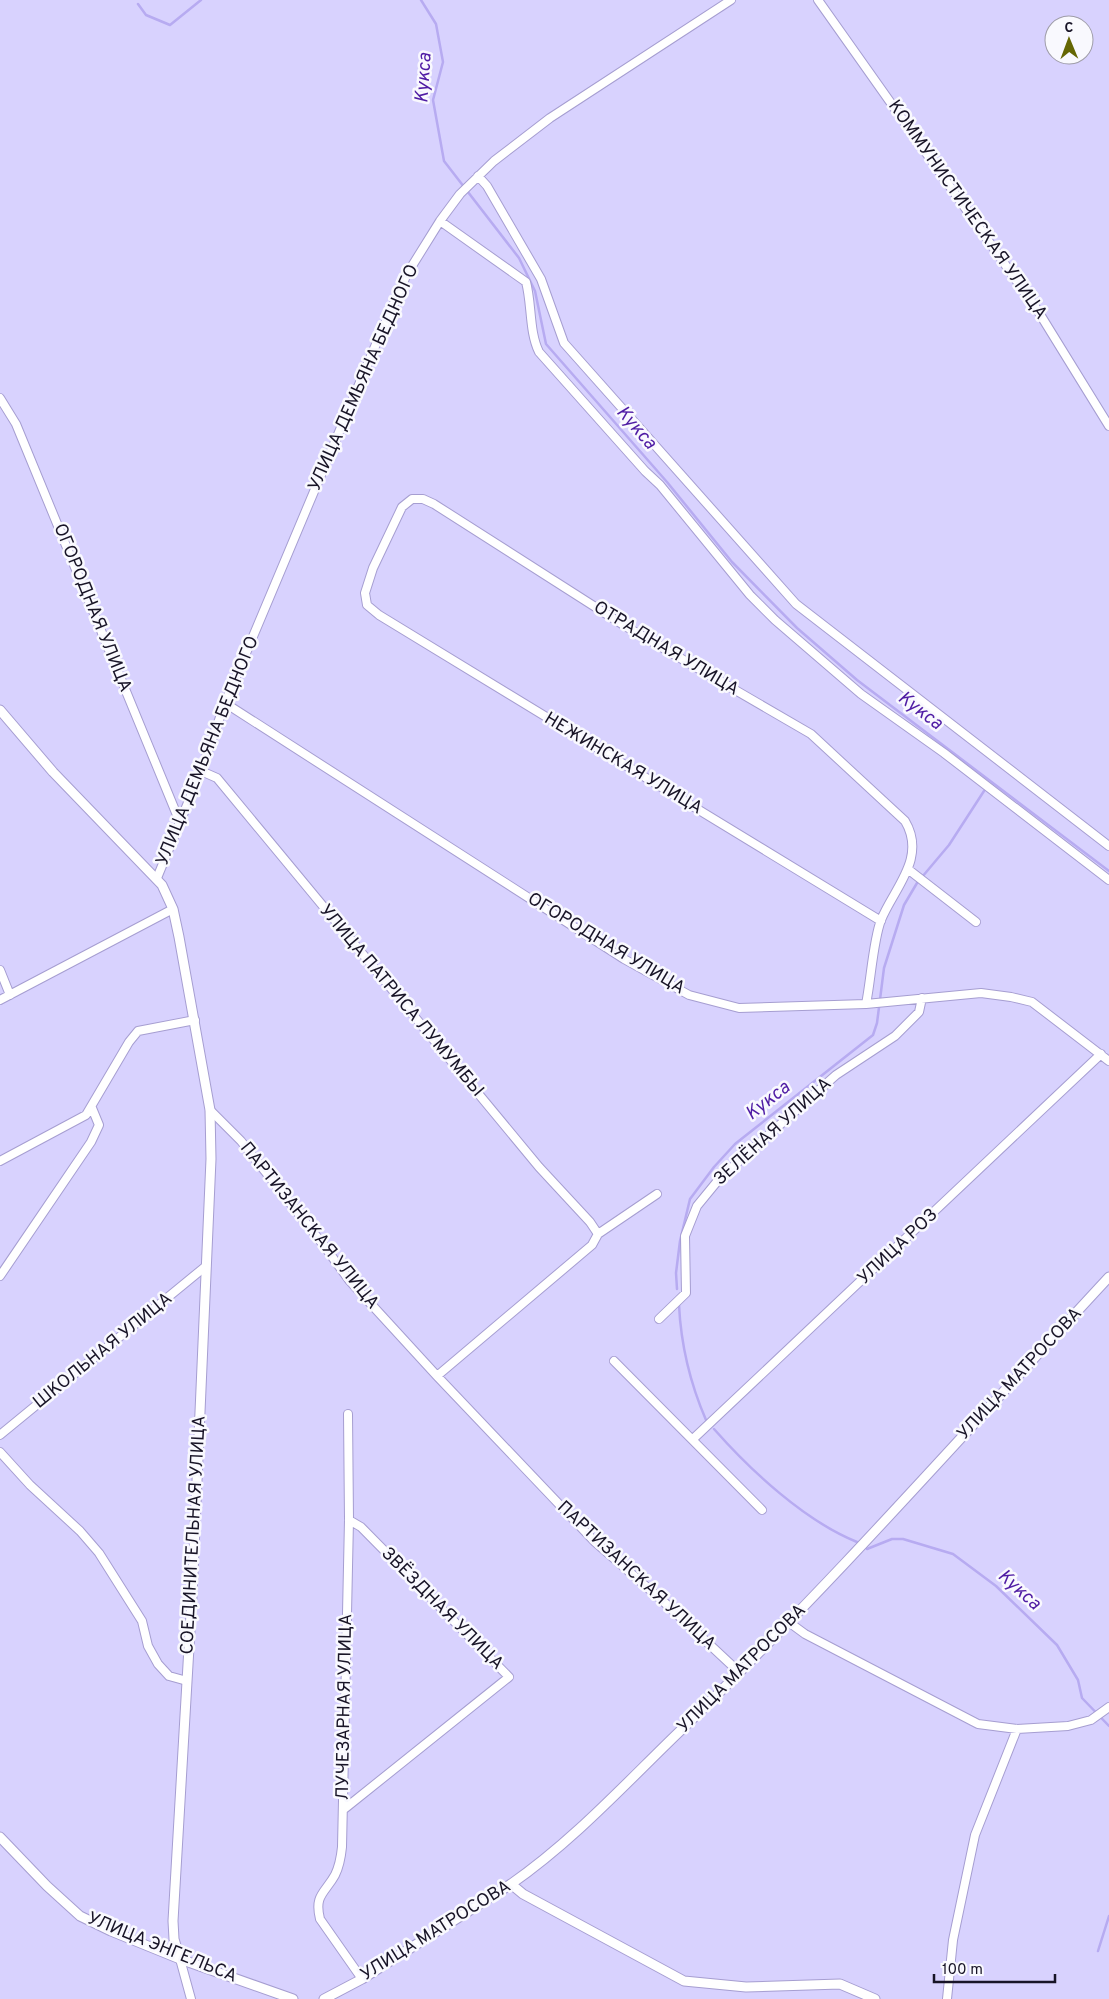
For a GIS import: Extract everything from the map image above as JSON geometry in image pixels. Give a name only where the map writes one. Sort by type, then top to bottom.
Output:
[{"type":"street","name":"УЛИЦА ДЕМЬЯНА БЕДНОГО","points":[[157,878],[163,867],[179,820],[201,771],[225,703],[407,274],[440,221],[460,194],[494,160],[550,118],[731,0]]},
{"type":"street","name":"КОММУНИСТИЧЕСКАЯ УЛИЦА","points":[[818,0],[1032,302],[1109,426]]},
{"type":"street","points":[[478,176],[541,279],[564,343],[796,604],[1109,846]]},
{"type":"street","points":[[440,221],[526,282],[531,301],[535,344],[539,352],[645,471],[660,485],[750,595],[775,620],[861,694],[944,753],[1109,880]]},
{"type":"street","name":"ОГОРОДНАЯ УЛИЦА","points":[[0,398],[16,424],[179,820]]},
{"type":"street","name":"ОТРАДНАЯ УЛИЦА","points":[[367,605],[365,593],[372,568],[402,507],[412,499],[434,504],[625,626],[811,734],[905,822],[912,832],[913,849],[909,870]]},
{"type":"street","name":"НЕЖИНСКАЯ УЛИЦА","points":[[367,605],[379,615],[881,921]]},
{"type":"street","name":"ОГОРОДНАЯ УЛИЦА","points":[[225,703],[624,959],[689,995],[739,1008],[887,1002],[982,993],[1010,997],[1032,1002],[1109,1061]]},
{"type":"street","points":[[0,710],[53,772],[162,885],[173,909],[210,1110]]},
{"type":"street","name":"УЛИЦА ПАТРИСА ЛУМУМБЫ","points":[[201,771],[217,778],[476,1092],[539,1167],[590,1222],[598,1234]]},
{"type":"street","points":[[870,1003],[881,921],[909,870],[976,922]]},
{"type":"street","points":[[0,1000],[173,909]]},
{"type":"street","points":[[0,970],[10,995]]},
{"type":"street","name":"ЗЕЛЁНАЯ УЛИЦА","points":[[659,1319],[686,1293],[685,1236],[697,1206],[720,1178],[836,1075],[894,1036],[919,1012],[922,998]]},
{"type":"street","points":[[0,1162],[86,1115],[92,1108],[128,1042],[138,1031],[194,1020]]},
{"type":"street","name":"УЛИЦА РОЗ","points":[[693,1439],[1101,1054]]},
{"type":"street","points":[[0,1276],[91,1142],[99,1125],[92,1108]]},
{"type":"street","name":"СОЕДИНИТЕЛЬНАЯ УЛИЦА","points":[[180,1959],[174,1938],[173,1921],[187,1681],[211,1159],[210,1110]]},
{"type":"street","name":"ПАРТИЗАНСКАЯ УЛИЦА","points":[[210,1110],[241,1141],[349,1280],[437,1376],[595,1542],[664,1602],[740,1674]]},
{"type":"street","points":[[437,1376],[592,1246],[598,1234],[657,1194]]},
{"type":"street","name":"ШКОЛЬНАЯ УЛИЦА","points":[[0,1435],[206,1266]]},
{"type":"street","name":"УЛИЦА МАТРОСОВА","points":[[324,1999],[362,1979],[511,1884],[533,1869],[582,1826],[740,1674],[790,1622],[1109,1277]]},
{"type":"street","points":[[614,1361],[762,1510]]},
{"type":"street","name":"ЛУЧЕЗАРНАЯ УЛИЦА","points":[[348,1414],[350,1520],[343,1810],[340,1861],[335,1875],[319,1896],[316,1907],[320,1919],[362,1979]]},
{"type":"street","points":[[0,1452],[30,1485],[80,1531],[99,1553],[142,1621],[148,1646],[158,1664],[169,1676],[187,1681]]},
{"type":"street","name":"ЗВЁЗДНАЯ УЛИЦА","points":[[343,1810],[509,1677],[361,1527],[350,1520]]},
{"type":"street","points":[[790,1622],[805,1634],[978,1724],[1017,1729],[1068,1726],[1091,1720],[1107,1708]]},
{"type":"street","points":[[947,1999],[953,1940],[975,1835],[1017,1729]]},
{"type":"street","name":"УЛИЦА ЭНГЕЛЬСА","points":[[0,1837],[47,1886],[80,1916],[111,1931],[180,1959],[293,1999]]},
{"type":"street","points":[[511,1884],[523,1894],[684,1981],[712,1986],[746,1987],[840,1984],[875,1999]]},
{"type":"street","points":[[180,1959],[191,1999]]},
{"type":"waterway","name":"Кукса","points":[[138,4],[146,15],[170,25],[201,0]]},
{"type":"waterway","name":"Кукса","points":[[421,0],[436,24],[443,62],[433,100],[444,161],[519,258],[535,291],[546,344],[667,482],[732,562],[797,628],[857,680],[1109,871]]},
{"type":"waterway","name":"Кукса","points":[[677,1289],[676,1273],[680,1241],[690,1199],[714,1167],[735,1144],[873,1035],[877,1023],[884,968],[904,905],[917,883],[949,845],[984,791]]},
{"type":"waterway","name":"Кукса","points":[[679,1305],[687,1364],[706,1420]]},
{"type":"waterway","name":"Кукса","points":[[714,1429],[762,1478],[780,1493],[818,1521],[837,1533],[857,1542]]},
{"type":"waterway","name":"Кукса","points":[[867,1549],[892,1539],[903,1539],[953,1554],[996,1586],[1057,1645],[1078,1680],[1082,1698],[1109,1726]]},
{"type":"waterway","name":"Кукса","points":[[1098,1951],[1109,1916]]}]
